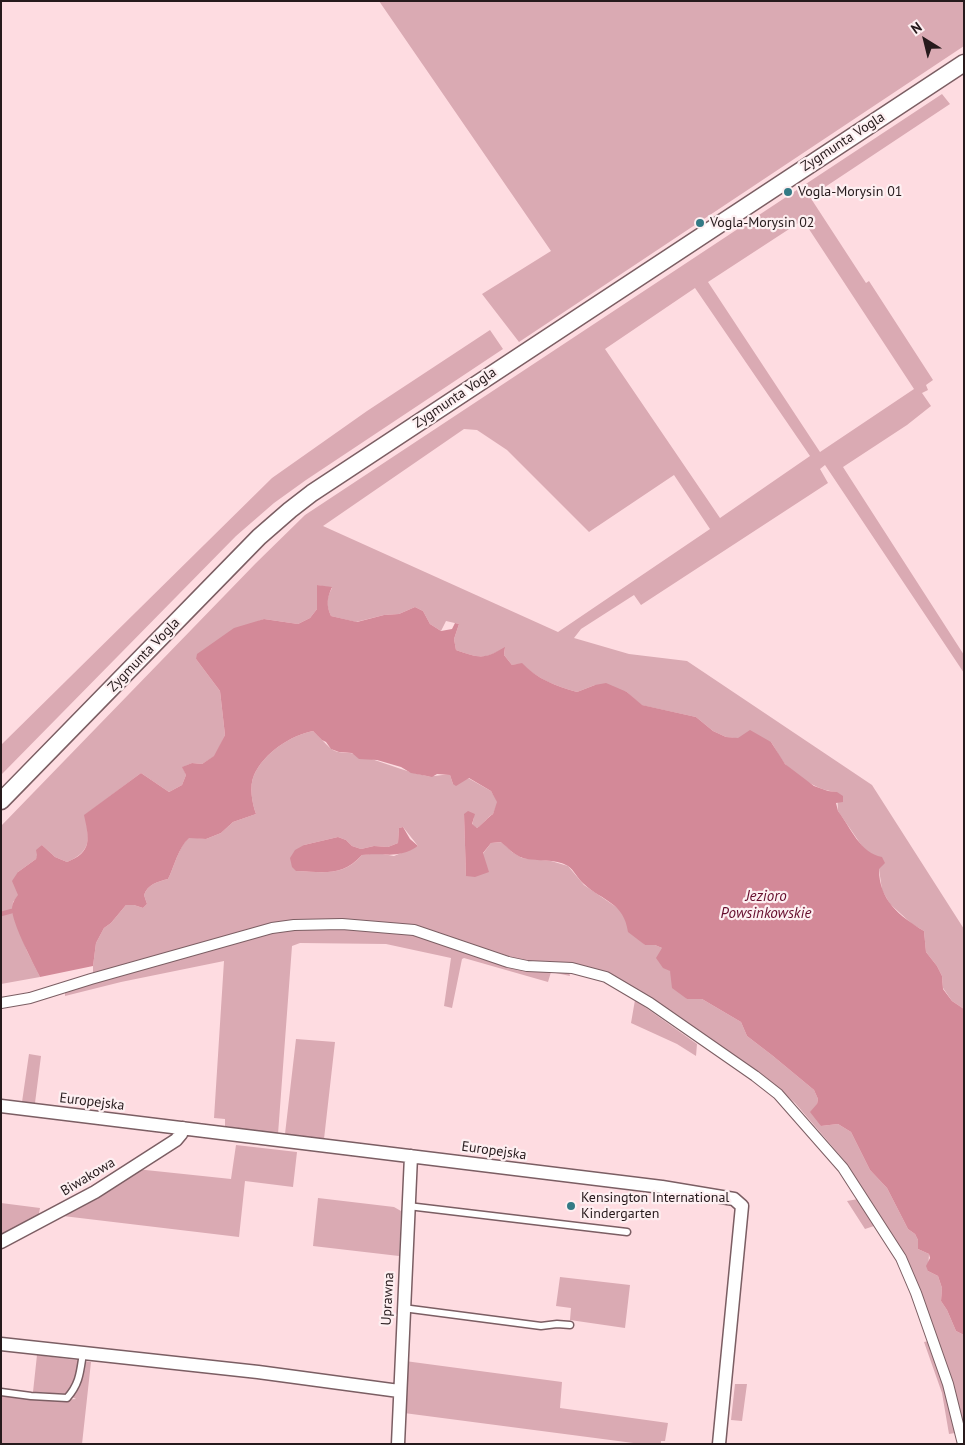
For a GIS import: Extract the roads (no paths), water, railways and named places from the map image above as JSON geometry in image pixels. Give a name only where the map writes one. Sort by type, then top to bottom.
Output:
[{"type":"street","name":"Zygmunta Vogla","points":[[1,801],[259,537],[312,493],[964,62]]},
{"type":"street","points":[[1,1004],[30,998],[272,928],[294,925],[342,924],[414,930],[508,962],[527,966],[572,968],[606,977],[634,993],[731,1058],[778,1094],[843,1168],[901,1258],[916,1293],[948,1384],[963,1444]]},
{"type":"street","name":"Europejska","points":[[1,1106],[690,1191],[731,1198],[742,1206],[718,1444]]},
{"type":"street","name":"Biwakowa","points":[[1,1242],[95,1192],[176,1140],[183,1128]]},
{"type":"street","name":"Uprawna","points":[[398,1444],[411,1156]]},
{"type":"street","points":[[1,1344],[258,1372],[399,1391]]},
{"type":"lane","points":[[408,1206],[628,1232]]},
{"type":"lane","points":[[403,1308],[541,1326],[570,1325]]},
{"type":"lane","points":[[1,1392],[67,1398],[77,1384],[83,1352]]},
{"type":"water","name":"Jezioro Powsinkowskie","points":[[317,585],[332,587],[328,602],[331,616],[357,622],[384,615],[399,614],[415,607],[423,611],[430,624],[441,631],[452,629],[455,623],[459,624],[454,639],[456,650],[476,656],[486,656],[505,647],[504,655],[512,665],[522,663],[540,678],[562,687],[577,692],[606,683],[627,692],[642,705],[696,717],[713,731],[726,737],[738,738],[750,730],[771,742],[785,764],[814,786],[837,792],[843,796],[843,802],[836,803],[838,811],[862,845],[874,855],[882,857],[885,863],[879,869],[880,880],[887,898],[899,913],[924,931],[926,952],[942,976],[943,989],[952,1001],[964,1009],[964,1335],[956,1331],[941,1301],[942,1288],[938,1276],[928,1271],[926,1266],[930,1258],[929,1254],[918,1249],[918,1240],[915,1234],[908,1229],[887,1188],[870,1170],[851,1132],[838,1124],[821,1126],[810,1112],[817,1104],[818,1099],[814,1090],[747,1036],[741,1022],[702,999],[687,999],[672,988],[670,971],[663,968],[656,958],[662,948],[655,945],[645,945],[628,932],[626,922],[617,908],[591,890],[568,866],[563,864],[523,858],[501,842],[491,843],[483,853],[489,872],[475,877],[466,876],[464,814],[468,811],[475,814],[472,824],[477,828],[493,814],[497,802],[491,791],[469,778],[456,786],[453,784],[450,775],[437,774],[432,777],[411,773],[401,767],[377,760],[359,759],[352,753],[331,749],[313,731],[296,736],[271,752],[254,775],[252,779],[252,794],[256,814],[233,822],[221,833],[206,839],[189,838],[179,852],[168,879],[153,884],[146,891],[144,895],[147,904],[143,908],[126,905],[111,923],[104,928],[96,943],[93,966],[40,977],[23,943],[13,915],[13,905],[18,895],[12,881],[18,872],[36,859],[36,850],[42,845],[55,857],[67,862],[81,854],[85,849],[88,837],[84,815],[141,773],[169,792],[182,785],[186,775],[182,767],[192,763],[202,764],[214,756],[225,735],[220,691],[196,659],[197,654],[234,628],[264,619],[298,624],[310,618],[317,609]]},
{"type":"water","points":[[403,827],[410,839],[418,846],[404,853],[362,855],[347,867],[332,872],[296,871],[292,867],[290,858],[295,850],[304,845],[338,837],[346,840],[352,846],[361,849],[374,846],[388,847],[398,843],[399,828]]},
{"type":"waterway","points":[[1,914],[12,911]]},
{"type":"place","name":"Vogla-Morysin 01","points":[[788,192]]},
{"type":"place","name":"Vogla-Morysin 02","points":[[700,223]]},
{"type":"place","name":"Kensington International Kindergarten","points":[[571,1206]]}]
